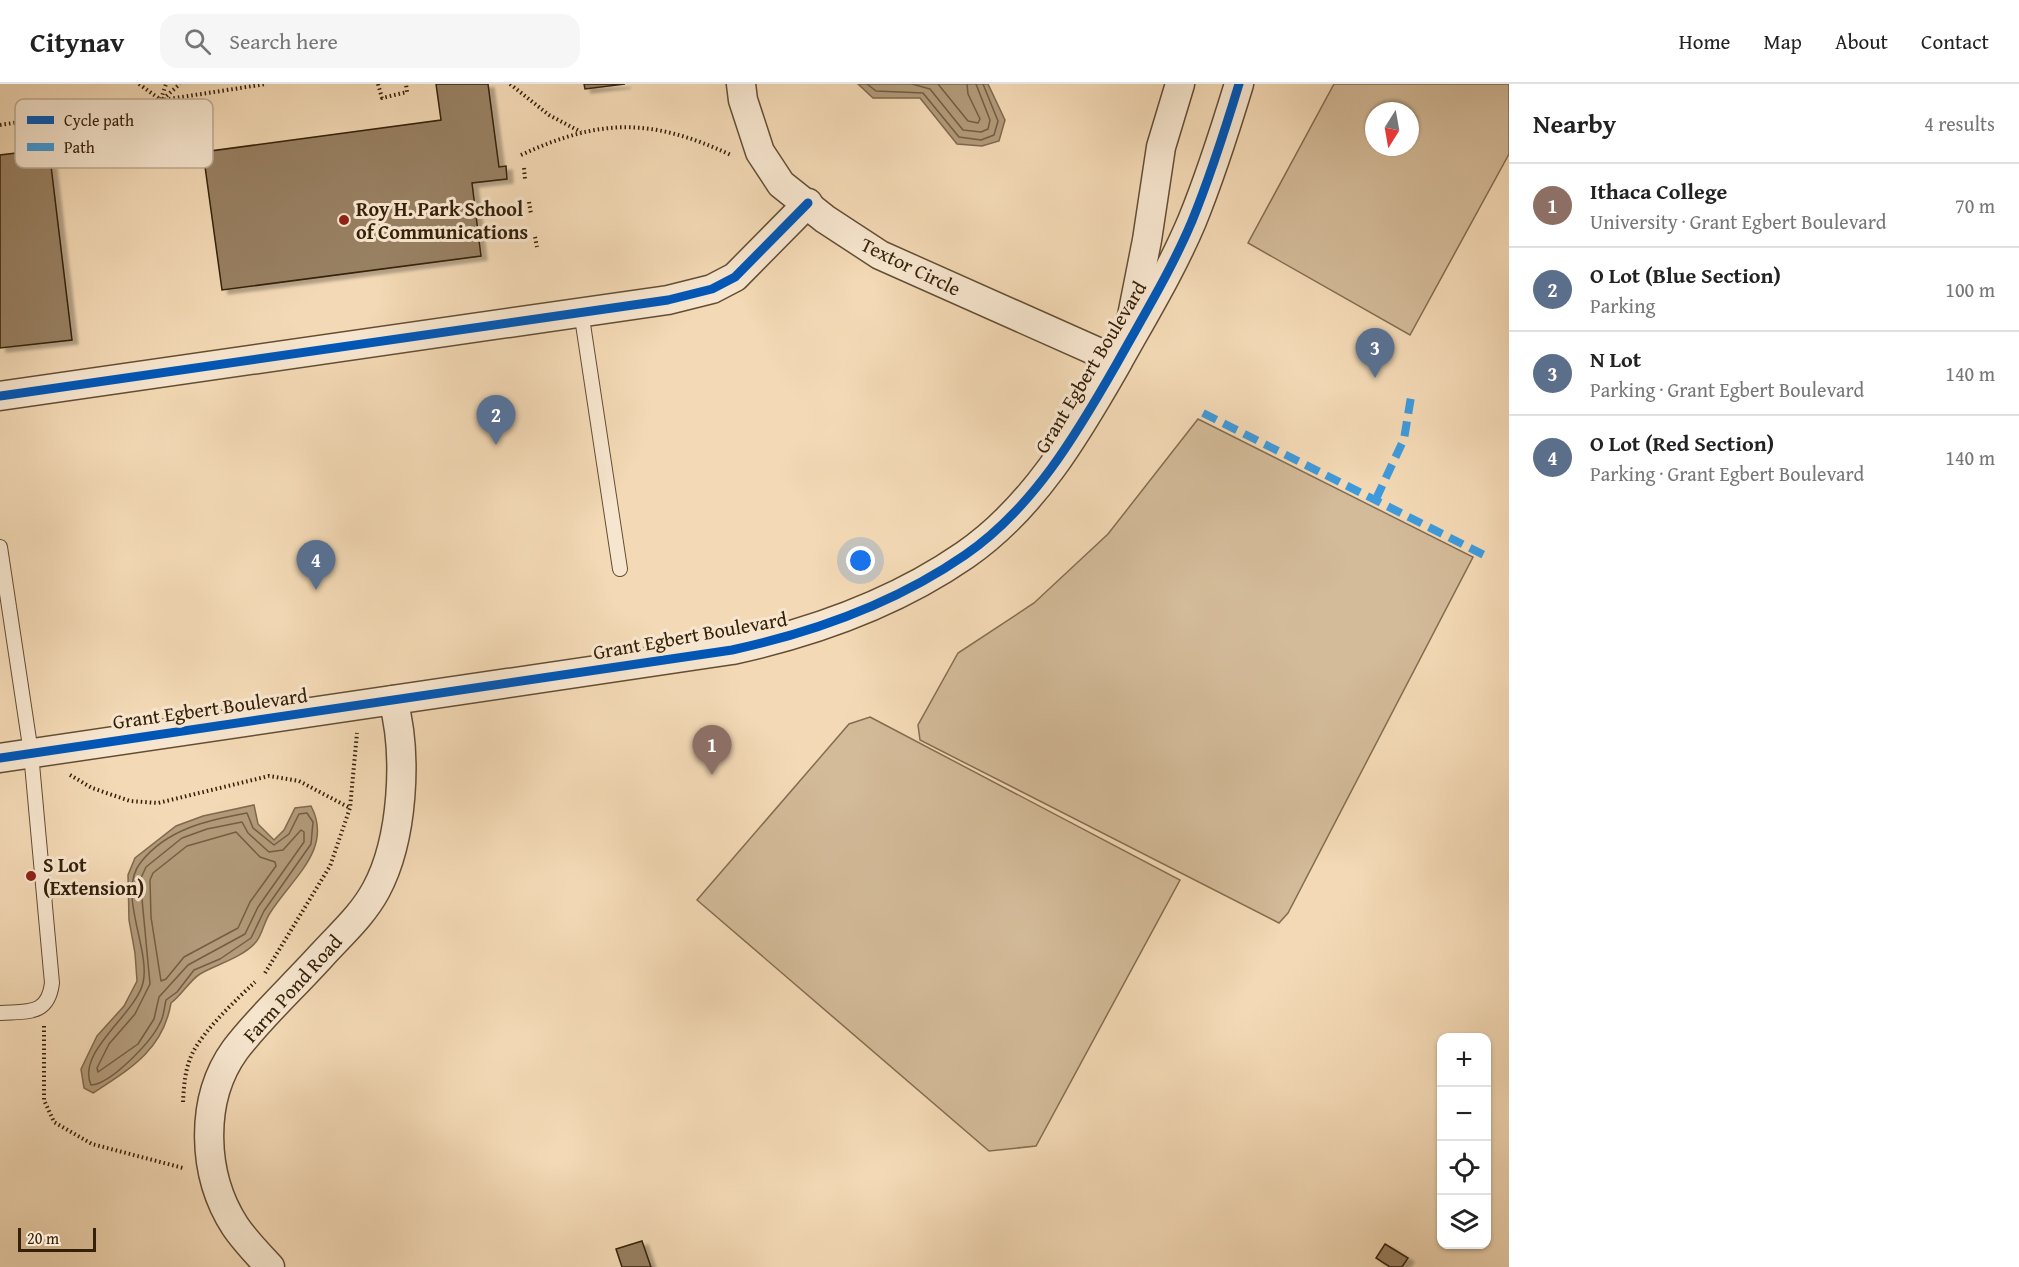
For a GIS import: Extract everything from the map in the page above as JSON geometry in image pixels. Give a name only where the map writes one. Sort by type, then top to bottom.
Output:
[{"type":"street","name":"Textor Circle","points":[[741,84],[743,100],[760,152],[781,184],[808,203],[825,219],[880,255],[1118,361]]},
{"type":"street","name":"Grant Egbert Boulevard","points":[[1118,361],[1134,306],[1161,147],[1179,84]]},
{"type":"street","name":"Grant Egbert Boulevard","points":[[0,758],[732,650],[788,638],[842,620],[894,597],[966,554],[1004,521],[1039,484],[1070,444],[1118,361],[1191,222],[1239,84]]},
{"type":"street","points":[[0,396],[668,300],[712,289],[735,277],[808,203]]},
{"type":"street","name":"Farm Pond Road","points":[[270,1267],[234,1224],[219,1196],[210,1156],[210,1117],[214,1097],[227,1064],[236,1050],[357,918],[376,890],[389,858],[397,814],[401,745],[393,700]]},
{"type":"lane","points":[[581,311],[620,569]]},
{"type":"lane","points":[[0,547],[40,752],[52,983],[51,994],[45,1005],[32,1010],[0,1013]]},
{"type":"path","points":[[139,84],[160,99]]},
{"type":"path","points":[[161,99],[166,84]]},
{"type":"path","points":[[162,99],[180,84]]},
{"type":"path","points":[[168,99],[266,84]]},
{"type":"path","points":[[378,84],[382,98],[407,92],[406,84]]},
{"type":"path","points":[[510,84],[549,115],[582,133]]},
{"type":"path","points":[[0,125],[15,123]]},
{"type":"path","points":[[521,155],[552,141],[595,129],[650,126],[708,144],[736,157]]},
{"type":"path","points":[[524,168],[525,179]]},
{"type":"path","points":[[529,202],[531,214]]},
{"type":"path","points":[[535,237],[537,247]]},
{"type":"path","points":[[183,1105],[185,1075],[194,1051],[231,1005],[264,974],[290,935],[330,866],[350,808],[359,705]]},
{"type":"path","points":[[40,752],[63,771],[92,788],[130,801],[158,804],[269,776],[299,781],[350,808]]},
{"type":"path","points":[[45,1005],[44,1100],[54,1122],[92,1144],[183,1168],[215,1181]]},
{"type":"path","points":[[182,1158],[183,1168]]},
{"type":"shaded area","points":[[1334,84],[1509,84],[1509,154],[1410,335],[1248,243]]},
{"type":"shaded area","points":[[1198,419],[1473,557],[1288,913],[1279,923],[920,740],[918,725],[958,653],[1034,603],[1108,534]]},
{"type":"shaded area","points":[[870,717],[1180,880],[1036,1146],[989,1151],[697,900],[849,724]]},
{"type":"water","points":[[858,84],[988,84],[1005,120],[999,141],[982,146],[957,144],[920,98],[873,98]]},
{"type":"water","points":[[254,805],[258,824],[274,840],[284,830],[295,808],[311,806],[317,822],[317,836],[314,850],[307,863],[270,913],[256,942],[237,957],[200,974],[171,1003],[161,1034],[143,1057],[93,1093],[84,1088],[81,1069],[97,1036],[124,1006],[137,981],[129,920],[128,875],[135,858],[176,826],[203,816]]},
{"type":"building","name":"Roy H. Park School of Communications","points":[[436,84],[488,84],[499,167],[506,166],[507,179],[472,183],[481,256],[222,290],[205,168],[213,168],[213,151],[441,120]]},
{"type":"building","points":[[584,84],[625,84],[585,89]]},
{"type":"building","points":[[15,153],[15,168],[51,168],[72,340],[0,348],[0,155]]},
{"type":"building","points":[[642,1241],[651,1267],[622,1267],[616,1249]]},
{"type":"building","points":[[1385,1244],[1408,1258],[1402,1267],[1390,1267],[1376,1258]]},
{"type":"marked path","points":[[1376,499],[1404,439],[1412,391]]},
{"type":"marked path","points":[[1203,413],[1484,555]]},
{"type":"cycle path","points":[[0,758],[732,650],[823,625],[882,602],[910,588],[965,555],[989,536],[1032,493],[1069,443],[1116,365],[1184,240],[1223,136],[1239,84]]},
{"type":"cycle path","points":[[0,396],[668,300],[712,289],[735,277],[808,203]]},
{"type":"place","name":"Roy H. Park School of Communications","points":[[344,220]]},
{"type":"place","name":"N Lot","points":[[1375,378]]},
{"type":"place","name":"O Lot (Blue Section)","points":[[496,445]]},
{"type":"place","name":"O Lot (Red Section)","points":[[316,590]]},
{"type":"place","name":"Ithaca College","points":[[712,775]]},
{"type":"place","name":"S Lot (Extension)","points":[[31,876]]}]
